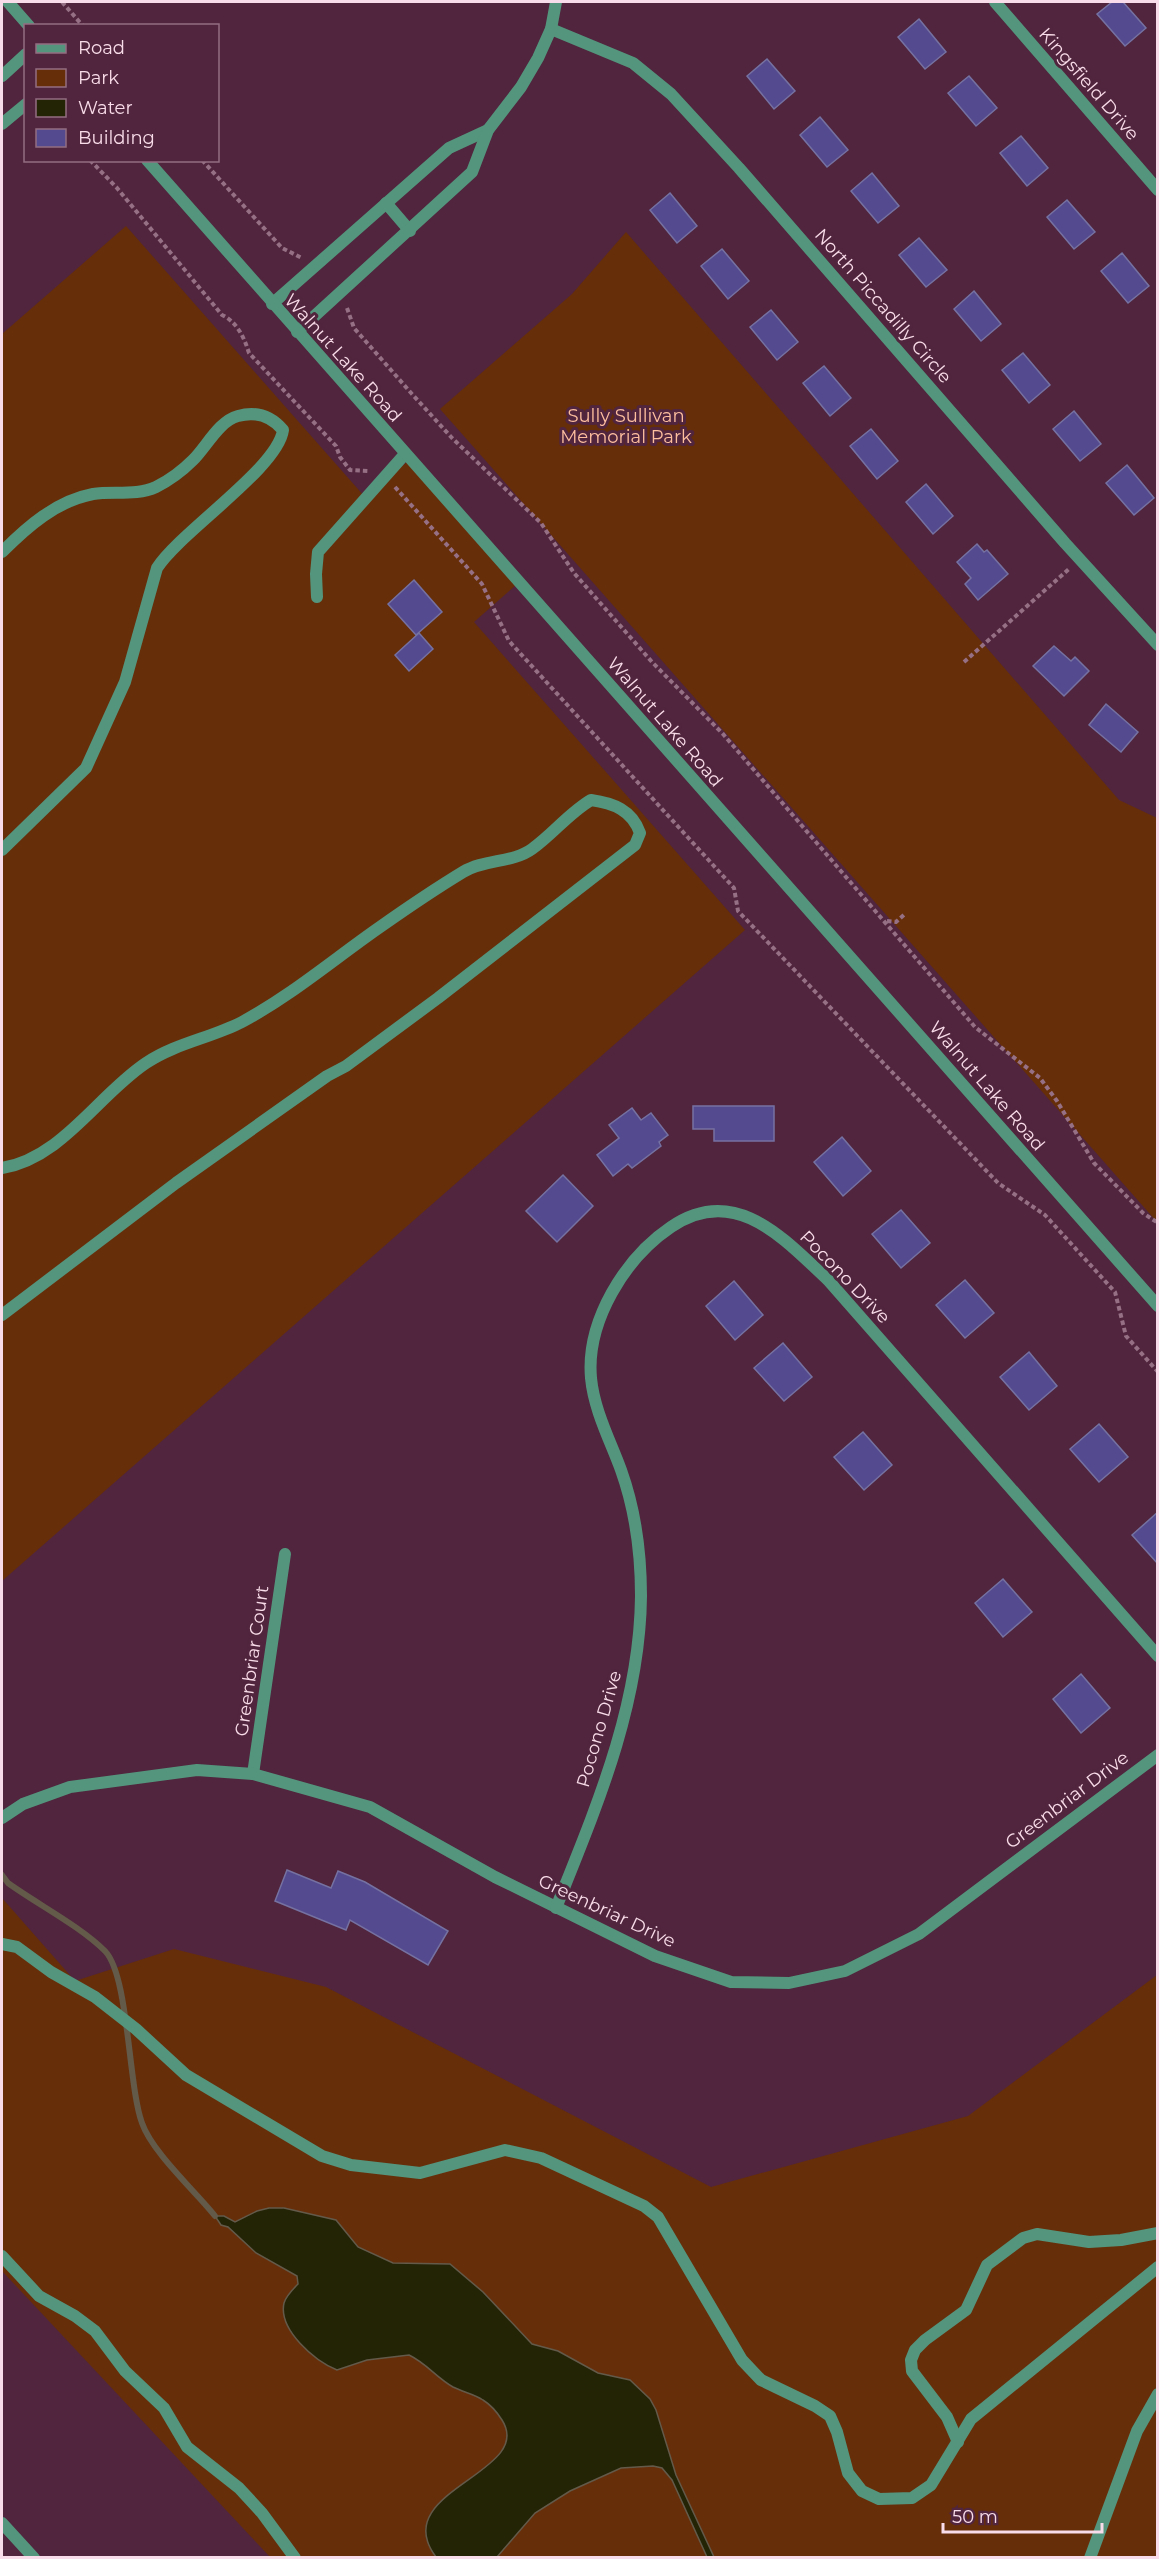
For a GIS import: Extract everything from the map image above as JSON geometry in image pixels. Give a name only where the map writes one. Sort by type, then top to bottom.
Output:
[{"type":"street","points":[[8,2],[27,24]]},
{"type":"street","points":[[297,332],[472,172],[488,130],[521,87],[551,29],[556,2]]},
{"type":"street","name":"Kingsfield Drive","points":[[995,2],[1158,190]]},
{"type":"street","name":"North Piccadilly Circle","points":[[551,29],[633,63],[671,94],[740,168],[1079,560],[1158,645]]},
{"type":"street","points":[[2,76],[24,56]]},
{"type":"street","points":[[2,123],[24,106]]},
{"type":"street","points":[[272,304],[449,148],[488,130]]},
{"type":"street","name":"Walnut Lake Road","points":[[149,162],[1158,1306]]},
{"type":"street","points":[[386,203],[410,231]]},
{"type":"street","points":[[2,552],[23,530],[68,502],[93,494],[154,488],[176,475],[193,460],[225,423],[236,416],[250,413],[261,415],[275,420],[283,430],[281,441],[256,469],[205,521],[167,552],[157,568],[125,682],[86,768],[2,850]]},
{"type":"street","points":[[317,597],[318,552],[405,454]]},
{"type":"street","points":[[2,1168],[34,1158],[60,1139],[110,1091],[146,1063],[171,1048],[242,1022],[311,979],[380,926],[465,871],[483,862],[530,851],[591,800],[608,802],[624,810],[637,824],[640,833],[635,845],[438,998],[346,1066],[327,1076],[176,1183],[2,1315]]},
{"type":"street","name":"Pocono Drive","points":[[556,1908],[615,1752],[634,1675],[641,1596],[636,1527],[622,1473],[599,1414],[591,1377],[597,1326],[620,1278],[634,1260],[661,1234],[689,1217],[718,1211],[752,1216],[778,1234],[828,1280],[1158,1656]]},
{"type":"street","name":"Greenbriar Court","points":[[254,1774],[285,1554]]},
{"type":"street","name":"Greenbriar Drive","points":[[2,1818],[23,1804],[70,1787],[197,1770],[254,1774],[370,1807],[556,1908],[655,1956],[731,1982],[789,1983],[845,1971],[919,1934],[1158,1755]]},
{"type":"street","points":[[2,1944],[17,1947],[51,1972],[95,1997],[136,2029],[186,2075],[322,2156],[351,2165],[420,2172],[505,2150],[542,2158],[644,2206],[658,2217],[742,2360],[761,2380],[815,2406],[830,2416],[837,2432],[848,2473],[862,2491],[879,2499],[912,2498],[931,2485],[971,2419],[1158,2267]]},
{"type":"street","points":[[958,2442],[947,2417],[912,2371],[911,2360],[915,2350],[925,2340],[966,2310],[987,2265],[1023,2238],[1037,2234],[1089,2242],[1121,2240],[1158,2233]]},
{"type":"street","points":[[2,2256],[39,2295],[75,2316],[95,2331],[124,2371],[165,2408],[187,2447],[239,2488],[262,2513],[295,2558]]},
{"type":"street","points":[[1090,2558],[1137,2431],[1158,2394]]},
{"type":"street","points":[[2,2523],[34,2558]]},
{"type":"path","points":[[62,2],[81,24]]},
{"type":"path","points":[[92,162],[117,188],[222,315],[232,320],[249,353],[336,446],[340,457],[350,470],[381,471],[482,584],[509,641],[734,888],[738,911],[998,1183],[1045,1215],[1115,1292],[1126,1336],[1158,1372]]},
{"type":"path","points":[[204,162],[282,248],[300,256],[313,268]]},
{"type":"path","points":[[338,296],[349,310],[354,328],[361,337],[452,438],[541,523],[574,573],[652,662],[723,734],[975,1027],[1040,1078],[1058,1101],[1094,1162],[1143,1214],[1158,1223]]},
{"type":"path","points":[[964,662],[1079,560]]},
{"type":"path","points":[[886,922],[896,922],[905,914]]},
{"type":"green space","points":[[126,226],[365,497],[408,461],[516,585],[474,622],[745,930],[2,1581],[2,334]]},
{"type":"green space","name":"Sully Sullivan Memorial Park","points":[[626,232],[1119,800],[1157,818],[1157,1222],[440,409],[572,294]]},
{"type":"green space","points":[[2,1898],[75,1981],[174,1949],[326,1987],[711,2187],[968,2116],[1157,1975],[1157,2557],[270,2557],[2,2271]]},
{"type":"water","points":[[269,2208],[284,2208],[336,2220],[358,2247],[393,2263],[450,2264],[483,2292],[532,2344],[558,2351],[598,2373],[630,2380],[650,2399],[656,2410],[676,2475],[714,2557],[707,2557],[672,2480],[662,2468],[653,2466],[621,2468],[570,2491],[535,2513],[497,2557],[436,2557],[426,2534],[430,2515],[444,2499],[499,2454],[507,2438],[502,2420],[486,2402],[453,2387],[409,2355],[367,2360],[337,2370],[309,2352],[292,2334],[284,2313],[285,2300],[298,2284],[297,2276],[256,2253],[228,2227],[221,2225],[215,2216],[224,2216],[235,2222]]},
{"type":"building","points":[[1112,2],[1123,2],[1146,28],[1125,46],[1097,14]]},
{"type":"building","points":[[919,19],[946,52],[925,69],[898,37]]},
{"type":"building","points":[[767,59],[795,91],[774,109],[747,76]]},
{"type":"building","points":[[969,76],[997,108],[976,126],[948,93]]},
{"type":"building","points":[[820,117],[848,150],[827,167],[800,135]]},
{"type":"building","points":[[1021,136],[1048,168],[1027,186],[1000,153]]},
{"type":"building","points":[[872,173],[899,206],[878,223],[851,191]]},
{"type":"building","points":[[670,193],[697,226],[677,243],[650,210]]},
{"type":"building","points":[[1067,200],[1095,232],[1074,249],[1047,217]]},
{"type":"building","points":[[919,238],[947,270],[926,287],[899,255]]},
{"type":"building","points":[[722,249],[749,281],[728,299],[701,266]]},
{"type":"building","points":[[1122,253],[1149,286],[1128,303],[1101,271]]},
{"type":"building","points":[[974,291],[1001,324],[981,341],[954,309]]},
{"type":"building","points":[[771,310],[798,342],[777,360],[750,327]]},
{"type":"building","points":[[1023,353],[1050,385],[1029,403],[1002,370]]},
{"type":"building","points":[[824,366],[851,398],[830,416],[803,383]]},
{"type":"building","points":[[1074,411],[1101,444],[1080,461],[1053,429]]},
{"type":"building","points":[[871,429],[898,461],[877,479],[850,446]]},
{"type":"building","points":[[1127,465],[1154,498],[1134,515],[1106,483]]},
{"type":"building","points":[[926,484],[953,516],[933,534],[906,502]]},
{"type":"building","points":[[977,544],[984,552],[987,550],[1008,574],[978,600],[965,584],[971,578],[957,562]]},
{"type":"building","points":[[414,580],[442,612],[416,635],[388,604]]},
{"type":"building","points":[[419,633],[433,649],[409,671],[395,655]]},
{"type":"building","points":[[1054,646],[1071,661],[1075,657],[1089,671],[1064,696],[1033,666]]},
{"type":"building","points":[[1106,704],[1138,732],[1121,752],[1089,725]]},
{"type":"building","points":[[693,1106],[774,1106],[774,1141],[714,1141],[714,1129],[693,1129]]},
{"type":"building","points":[[632,1108],[641,1120],[651,1113],[668,1135],[659,1142],[661,1146],[632,1168],[628,1164],[613,1176],[597,1155],[619,1138],[609,1125]]},
{"type":"building","points":[[842,1137],[871,1171],[843,1196],[814,1162]]},
{"type":"building","points":[[563,1175],[593,1206],[557,1242],[526,1211]]},
{"type":"building","points":[[901,1210],[930,1243],[901,1268],[872,1234]]},
{"type":"building","points":[[965,1280],[994,1313],[965,1338],[936,1305]]},
{"type":"building","points":[[734,1281],[763,1315],[735,1340],[706,1306]]},
{"type":"building","points":[[783,1343],[812,1377],[784,1401],[754,1368]]},
{"type":"building","points":[[1029,1352],[1057,1386],[1029,1410],[1000,1377]]},
{"type":"building","points":[[1099,1424],[1128,1457],[1099,1482],[1070,1449]]},
{"type":"building","points":[[863,1432],[892,1465],[864,1490],[834,1457]]},
{"type":"building","points":[[1158,1512],[1158,1564],[1132,1535]]},
{"type":"building","points":[[1003,1579],[1032,1612],[1003,1637],[975,1603]]},
{"type":"building","points":[[1081,1674],[1110,1708],[1081,1733],[1053,1699]]},
{"type":"building","points":[[287,1870],[331,1888],[338,1871],[365,1882],[448,1931],[428,1965],[350,1920],[346,1930],[275,1901]]},
{"type":"waterway","points":[[2,1875],[8,1883],[71,1924],[105,1951],[113,1964],[124,2006],[137,2106],[142,2123],[164,2159],[215,2216]]}]
